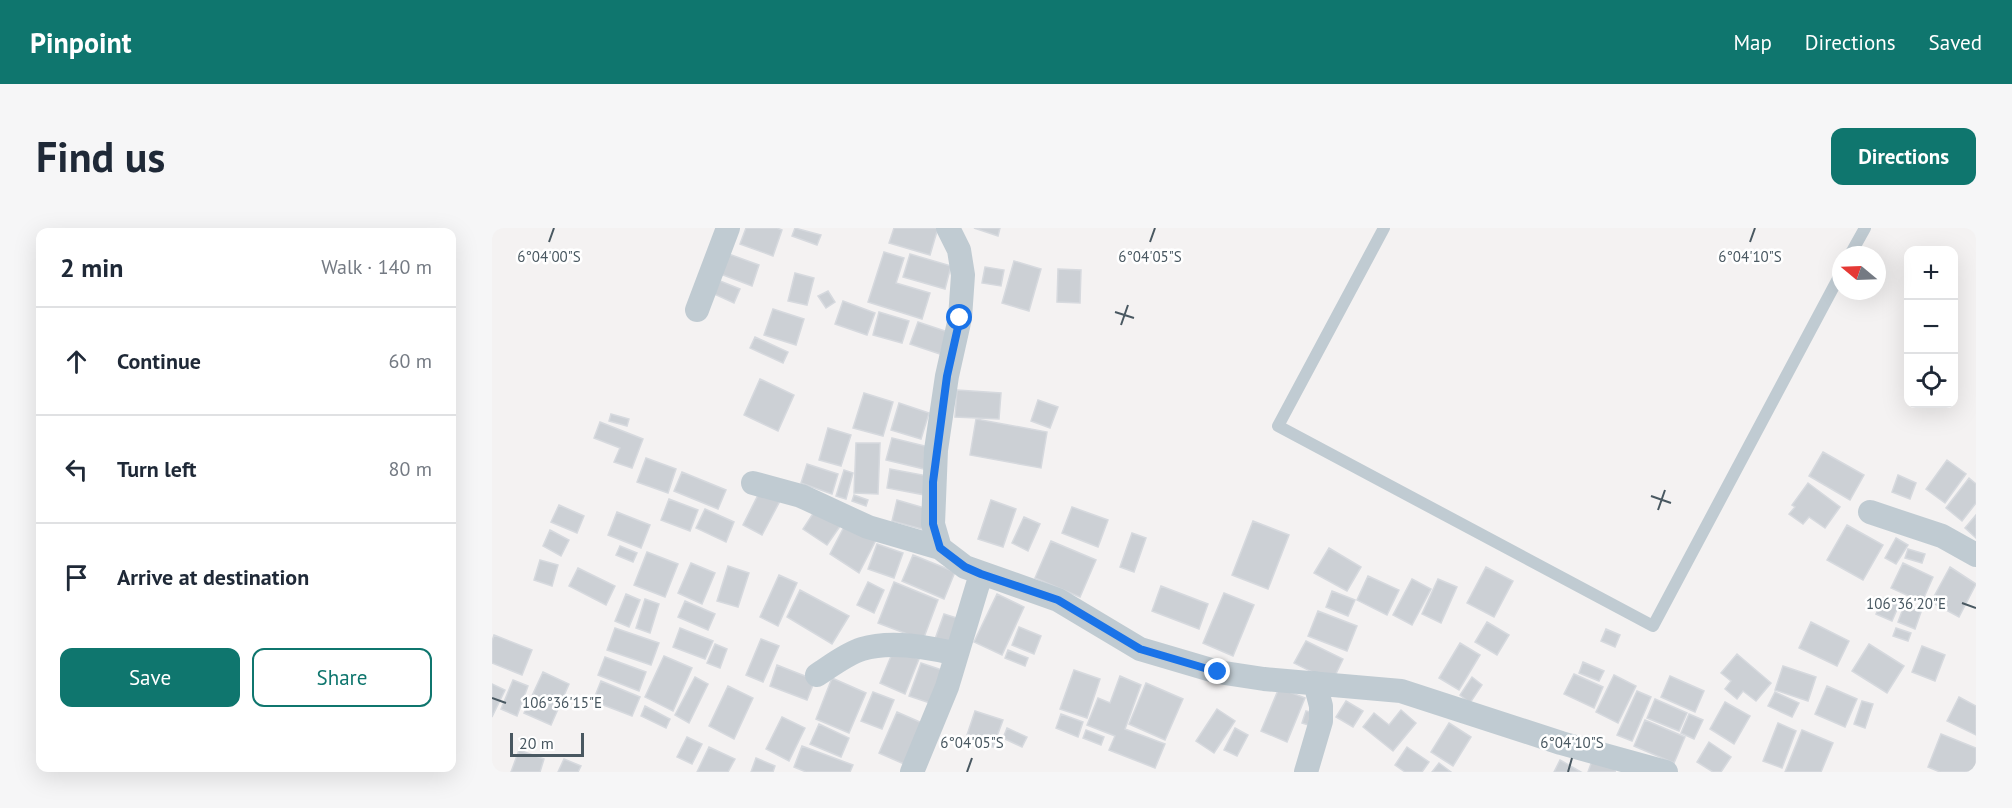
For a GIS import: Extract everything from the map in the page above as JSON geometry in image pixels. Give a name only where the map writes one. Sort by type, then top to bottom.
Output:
[{"type":"street","points":[[697,310],[728,228]]},
{"type":"street","points":[[940,548],[933,524],[933,482],[947,376],[960,318],[963,275],[959,250],[948,228]]},
{"type":"street","points":[[753,483],[801,496],[868,527],[940,548],[965,567],[1058,600],[1140,649],[1218,672],[1264,680],[1401,691],[1562,743],[1666,772]]},
{"type":"street","points":[[1870,512],[1942,536],[1976,555]]},
{"type":"street","points":[[912,772],[947,687],[981,574]]},
{"type":"street","points":[[817,675],[861,649],[877,646],[934,649],[957,654]]},
{"type":"street","points":[[1306,772],[1321,721],[1321,706],[1315,683]]},
{"type":"lane","points":[[1384,228],[1278,426],[1653,626],[1832,290]]},
{"type":"lane","points":[[1855,246],[1865,228]]},
{"type":"building","points":[[746,228],[782,230],[773,256],[740,244]]},
{"type":"building","points":[[795,228],[821,235],[817,245],[792,236]]},
{"type":"building","points":[[894,228],[938,228],[930,255],[889,243]]},
{"type":"building","points":[[974,228],[1000,228],[998,236]]},
{"type":"building","points":[[884,252],[904,258],[896,283],[930,293],[922,319],[868,302]]},
{"type":"building","points":[[726,253],[759,265],[752,286],[718,273]]},
{"type":"building","points":[[910,254],[951,266],[945,289],[903,277]]},
{"type":"building","points":[[1014,261],[1041,269],[1029,311],[1002,303]]},
{"type":"building","points":[[985,267],[1004,270],[1001,286],[982,283]]},
{"type":"building","points":[[1058,269],[1081,270],[1080,303],[1057,302]]},
{"type":"building","points":[[795,273],[814,278],[807,305],[788,301]]},
{"type":"building","points":[[720,281],[740,289],[734,303],[714,294]]},
{"type":"building","points":[[828,291],[835,302],[826,308],[818,296]]},
{"type":"building","points":[[843,301],[875,313],[867,335],[835,324]]},
{"type":"building","points":[[773,309],[804,319],[796,345],[764,335]]},
{"type":"building","points":[[879,312],[909,321],[902,343],[873,335]]},
{"type":"building","points":[[918,322],[948,332],[940,354],[910,344]]},
{"type":"building","points":[[755,337],[788,352],[783,363],[750,348]]},
{"type":"building","points":[[760,379],[794,395],[778,431],[744,415]]},
{"type":"building","points":[[957,390],[1001,393],[999,419],[955,417]]},
{"type":"building","points":[[864,393],[893,402],[883,436],[853,428]]},
{"type":"building","points":[[1038,400],[1058,407],[1050,428],[1031,421]]},
{"type":"building","points":[[899,403],[929,413],[921,439],[891,430]]},
{"type":"building","points":[[611,414],[629,419],[627,426],[609,421]]},
{"type":"building","points":[[976,419],[1047,432],[1041,468],[970,455]]},
{"type":"building","points":[[600,422],[643,439],[632,468],[614,462],[620,448],[594,438]]},
{"type":"building","points":[[828,428],[851,435],[841,466],[819,460]]},
{"type":"building","points":[[892,438],[929,447],[924,469],[886,460]]},
{"type":"building","points":[[856,443],[880,443],[878,494],[854,493]]},
{"type":"building","points":[[1823,452],[1864,475],[1850,500],[1809,476]]},
{"type":"building","points":[[646,458],[676,469],[668,493],[637,482]]},
{"type":"building","points":[[1947,460],[1966,474],[1945,503],[1926,489]]},
{"type":"building","points":[[807,464],[838,474],[832,494],[801,483]]},
{"type":"building","points":[[890,469],[928,476],[925,495],[887,488]]},
{"type":"building","points":[[844,470],[853,473],[846,499],[836,496]]},
{"type":"building","points":[[682,472],[726,490],[718,509],[674,491]]},
{"type":"building","points":[[1898,475],[1916,483],[1910,499],[1892,492]]},
{"type":"building","points":[[1969,478],[1976,484],[1976,503],[1962,521],[1946,508]]},
{"type":"building","points":[[1808,483],[1840,507],[1825,528],[1809,517],[1803,524],[1789,514],[1795,507],[1792,505]]},
{"type":"building","points":[[761,489],[781,499],[762,535],[743,525]]},
{"type":"building","points":[[854,495],[868,500],[866,506],[852,501]]},
{"type":"building","points":[[669,499],[698,510],[690,531],[661,520]]},
{"type":"building","points":[[897,500],[928,509],[922,529],[892,521]]},
{"type":"building","points":[[991,500],[1016,509],[1003,547],[978,539]]},
{"type":"building","points":[[559,505],[584,516],[577,533],[551,522]]},
{"type":"building","points":[[818,506],[843,522],[827,545],[803,529]]},
{"type":"building","points":[[1072,507],[1108,520],[1098,547],[1062,533]]},
{"type":"building","points":[[705,509],[734,522],[726,542],[696,528]]},
{"type":"building","points":[[617,512],[650,525],[641,548],[608,535]]},
{"type":"building","points":[[1976,515],[1976,538],[1965,528]]},
{"type":"building","points":[[1024,517],[1040,524],[1028,551],[1012,543]]},
{"type":"building","points":[[847,521],[876,540],[859,573],[830,554]]},
{"type":"building","points":[[1253,521],[1289,535],[1268,589],[1232,575]]},
{"type":"building","points":[[1847,525],[1883,545],[1863,580],[1827,560]]},
{"type":"building","points":[[550,530],[569,540],[561,556],[543,546]]},
{"type":"building","points":[[1132,533],[1146,538],[1134,572],[1120,567]]},
{"type":"building","points":[[1896,538],[1908,545],[1896,564],[1885,558]]},
{"type":"building","points":[[1051,541],[1096,560],[1080,597],[1035,578]]},
{"type":"building","points":[[877,544],[903,553],[894,578],[868,569]]},
{"type":"building","points":[[620,546],[637,553],[633,562],[616,555]]},
{"type":"building","points":[[1329,548],[1361,567],[1347,591],[1314,573]]},
{"type":"building","points":[[1908,549],[1925,554],[1922,563],[1905,558]]},
{"type":"building","points":[[647,552],[678,564],[665,597],[634,585]]},
{"type":"building","points":[[913,555],[955,572],[944,599],[902,581]]},
{"type":"building","points":[[540,560],[558,565],[552,586],[534,580]]},
{"type":"building","points":[[691,563],[715,573],[702,604],[678,593]]},
{"type":"building","points":[[1903,563],[1933,577],[1922,602],[1891,588]]},
{"type":"building","points":[[728,566],[749,573],[738,607],[717,601]]},
{"type":"building","points":[[1486,567],[1513,581],[1494,617],[1467,603]]},
{"type":"building","points":[[1950,567],[1976,584],[1959,617],[1931,602]]},
{"type":"building","points":[[578,568],[615,586],[606,605],[569,586]]},
{"type":"building","points":[[779,575],[797,583],[778,626],[760,617]]},
{"type":"building","points":[[1368,576],[1399,590],[1387,615],[1357,600]]},
{"type":"building","points":[[1412,579],[1431,589],[1412,625],[1393,615]]},
{"type":"building","points":[[1438,579],[1457,587],[1441,623],[1422,614]]},
{"type":"building","points":[[868,582],[884,590],[874,613],[857,605]]},
{"type":"building","points":[[894,582],[938,600],[923,640],[878,623]]},
{"type":"building","points":[[1161,586],[1208,604],[1199,629],[1152,611]]},
{"type":"building","points":[[800,590],[849,616],[832,644],[787,617]]},
{"type":"building","points":[[1332,591],[1355,600],[1348,616],[1326,607]]},
{"type":"building","points":[[1224,593],[1254,605],[1233,656],[1203,643]]},
{"type":"building","points":[[626,594],[640,600],[629,627],[615,621]]},
{"type":"building","points":[[997,594],[1024,607],[1002,655],[974,642]]},
{"type":"building","points":[[1883,598],[1899,605],[1892,621],[1876,614]]},
{"type":"building","points":[[645,599],[659,604],[650,633],[636,628]]},
{"type":"building","points":[[685,601],[715,614],[708,630],[678,617]]},
{"type":"building","points":[[1904,606],[1921,612],[1915,629],[1898,622]]},
{"type":"building","points":[[1318,611],[1357,626],[1347,651],[1308,636]]},
{"type":"building","points":[[944,614],[963,620],[953,648],[934,642]]},
{"type":"building","points":[[1487,622],[1509,635],[1497,655],[1475,642]]},
{"type":"building","points":[[1811,622],[1849,641],[1837,666],[1799,648]]},
{"type":"building","points":[[1019,627],[1041,636],[1034,654],[1012,645]]},
{"type":"building","points":[[615,628],[659,643],[651,665],[607,650]]},
{"type":"building","points":[[680,628],[713,641],[705,659],[673,647]]},
{"type":"building","points":[[1896,628],[1911,633],[1908,641],[1893,636]]},
{"type":"building","points":[[1606,629],[1620,635],[1615,647],[1601,641]]},
{"type":"building","points":[[494,635],[532,650],[522,675],[492,663]]},
{"type":"building","points":[[761,639],[779,646],[763,682],[746,675]]},
{"type":"building","points":[[1306,641],[1343,659],[1332,682],[1294,663]]},
{"type":"building","points":[[1460,643],[1480,655],[1459,690],[1439,678]]},
{"type":"building","points":[[715,644],[727,649],[720,668],[707,663]]},
{"type":"building","points":[[1869,644],[1904,666],[1887,693],[1852,671]]},
{"type":"building","points":[[1922,646],[1945,655],[1935,681],[1912,672]]},
{"type":"building","points":[[894,649],[919,659],[905,694],[880,683]]},
{"type":"building","points":[[1008,650],[1028,658],[1025,666],[1005,658]]},
{"type":"building","points":[[1737,654],[1771,683],[1756,701],[1743,691],[1737,699],[1725,689],[1731,681],[1721,673]]},
{"type":"building","points":[[664,656],[692,668],[673,711],[645,697]]},
{"type":"building","points":[[605,657],[646,672],[639,691],[598,675]]},
{"type":"building","points":[[1583,662],[1604,671],[1599,681],[1579,673]]},
{"type":"building","points":[[921,663],[945,671],[933,704],[909,696]]},
{"type":"building","points":[[777,665],[815,680],[807,700],[770,686]]},
{"type":"building","points":[[1783,666],[1816,677],[1808,701],[1775,690]]},
{"type":"building","points":[[1074,670],[1100,679],[1087,718],[1060,709]]},
{"type":"building","points":[[543,672],[569,684],[551,725],[524,713]]},
{"type":"building","points":[[1574,674],[1603,687],[1594,708],[1564,694]]},
{"type":"building","points":[[1614,675],[1636,686],[1618,723],[1596,712]]},
{"type":"building","points":[[1120,676],[1141,685],[1125,729],[1165,744],[1155,768],[1109,750],[1115,736],[1087,725],[1098,698],[1110,703]]},
{"type":"building","points":[[1670,676],[1704,691],[1695,712],[1661,697]]},
{"type":"building","points":[[695,677],[708,684],[689,723],[675,715]]},
{"type":"building","points":[[1472,677],[1482,685],[1470,703],[1460,695]]},
{"type":"building","points":[[832,678],[866,693],[849,733],[816,719]]},
{"type":"building","points":[[513,680],[528,686],[517,716],[501,709]]},
{"type":"building","points":[[601,681],[640,697],[632,716],[593,701]]},
{"type":"building","points":[[1146,683],[1183,699],[1165,740],[1129,724]]},
{"type":"building","points":[[492,684],[505,690],[492,717]]},
{"type":"building","points":[[728,686],[753,698],[734,739],[709,726]]},
{"type":"building","points":[[1827,686],[1857,699],[1845,727],[1815,714]]},
{"type":"building","points":[[1279,688],[1305,698],[1287,742],[1261,731]]},
{"type":"building","points":[[1637,691],[1651,697],[1632,741],[1617,735]]},
{"type":"building","points":[[873,692],[894,700],[882,729],[861,721]]},
{"type":"building","points":[[1775,692],[1799,703],[1792,717],[1768,706]]},
{"type":"building","points":[[1959,697],[1976,706],[1976,735],[1947,721]]},
{"type":"building","points":[[1655,699],[1687,713],[1679,731],[1647,718]]},
{"type":"building","points":[[1346,701],[1363,711],[1353,727],[1336,717]]},
{"type":"building","points":[[1862,701],[1873,704],[1865,728],[1854,724]]},
{"type":"building","points":[[1725,702],[1750,716],[1734,744],[1710,729]]},
{"type":"building","points":[[645,706],[670,719],[666,728],[641,716]]},
{"type":"building","points":[[1217,709],[1235,721],[1214,753],[1196,741]]},
{"type":"building","points":[[1401,710],[1416,723],[1393,751],[1363,727],[1374,713],[1389,725]]},
{"type":"building","points":[[975,711],[1003,720],[993,747],[966,738]]},
{"type":"building","points":[[1306,711],[1319,714],[1315,727],[1302,723]]},
{"type":"building","points":[[897,712],[922,723],[904,764],[879,753]]},
{"type":"building","points":[[1061,714],[1083,722],[1078,737],[1056,728]]},
{"type":"building","points":[[1689,714],[1703,720],[1694,739],[1681,733]]},
{"type":"building","points":[[782,717],[805,728],[789,761],[766,749]]},
{"type":"building","points":[[1645,720],[1685,737],[1674,763],[1634,746]]},
{"type":"building","points":[[1449,723],[1471,737],[1453,766],[1431,752]]},
{"type":"building","points":[[1778,723],[1796,731],[1782,768],[1763,761]]},
{"type":"building","points":[[819,724],[849,738],[841,757],[810,744]]},
{"type":"building","points":[[1007,728],[1027,737],[1022,747],[1003,738]]},
{"type":"building","points":[[1235,728],[1248,735],[1237,756],[1224,750]]},
{"type":"building","points":[[1086,730],[1104,737],[1101,745],[1083,738]]},
{"type":"building","points":[[1802,730],[1833,743],[1821,772],[1785,772]]},
{"type":"building","points":[[1941,734],[1976,748],[1976,765],[1973,772],[1940,772],[1928,767]]},
{"type":"building","points":[[687,737],[702,744],[692,764],[677,757]]},
{"type":"building","points":[[1709,742],[1731,757],[1721,772],[1713,772],[1697,762]]},
{"type":"building","points":[[802,746],[853,765],[850,772],[806,772],[794,767]]},
{"type":"building","points":[[709,747],[735,759],[728,772],[697,772]]},
{"type":"building","points":[[1407,747],[1429,762],[1422,772],[1405,772],[1395,765]]},
{"type":"building","points":[[519,750],[544,759],[540,772],[511,772]]},
{"type":"building","points":[[756,758],[775,766],[773,772],[751,772]]},
{"type":"building","points":[[564,759],[581,766],[578,772],[558,772]]},
{"type":"building","points":[[1560,760],[1581,772],[1554,772]]},
{"type":"building","points":[[1592,761],[1616,769],[1615,772],[1588,772]]},
{"type":"building","points":[[1439,763],[1451,772],[1432,772]]},
{"type":"route","points":[[960,318],[947,376],[933,482],[933,524],[940,548],[965,567],[1058,600],[1140,649],[1218,672]]}]
